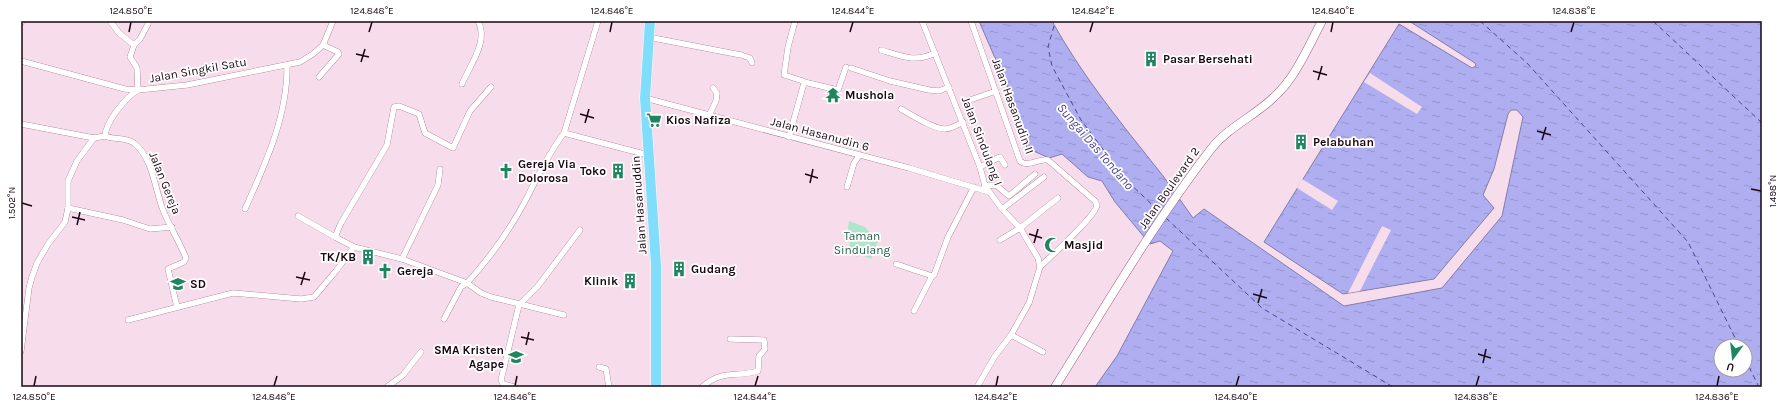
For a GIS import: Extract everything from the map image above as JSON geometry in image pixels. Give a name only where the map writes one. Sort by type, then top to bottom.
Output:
[{"type":"highway","name":"Jalan Hasanuddin","points":[[650,21],[645,98],[656,265],[656,387]]},
{"type":"main road","name":"Jalan Boulevard 2","points":[[1055,387],[1158,225],[1212,148],[1237,125],[1264,107],[1284,87],[1297,68],[1322,21]]},
{"type":"street","points":[[110,21],[119,33],[134,45]]},
{"type":"street","name":"Jalan Singkil Satu","points":[[21,61],[113,86],[138,90],[187,85],[300,62],[313,54],[323,45],[333,21]]},
{"type":"street","points":[[462,84],[482,39],[482,27],[478,21]]},
{"type":"street","points":[[444,319],[461,287],[467,283],[501,242],[524,204],[554,146],[564,133],[598,21]]},
{"type":"street","points":[[795,21],[788,47],[784,75],[804,82],[838,90],[848,68],[929,90],[939,91],[949,87]]},
{"type":"street","name":"Jalan Sindulang I","points":[[922,21],[963,122],[980,167],[985,186],[1002,209],[1020,228],[1038,258],[1040,267]]},
{"type":"street","name":"Jalan Hasanudin II","points":[[971,21],[1020,161],[1028,164],[1044,159],[1048,160],[1095,201],[1097,208],[1076,232],[1040,267]]},
{"type":"street","points":[[21,124],[94,138],[105,136],[111,120],[125,100],[130,94],[138,90],[137,68],[130,58],[134,45],[140,39],[148,24]]},
{"type":"street","points":[[648,37],[742,55],[751,59],[752,63]]},
{"type":"street","points":[[319,77],[339,54],[323,45]]},
{"type":"street","points":[[881,50],[912,59],[927,57],[935,53]]},
{"type":"street","points":[[245,210],[278,125],[285,98],[287,65]]},
{"type":"street","points":[[789,137],[804,82]]},
{"type":"street","points":[[335,237],[387,145],[394,107],[399,106],[419,114],[426,133],[453,148],[470,111],[491,87]]},
{"type":"street","points":[[709,115],[716,101],[717,93],[713,88]]},
{"type":"street","points":[[970,100],[996,91]]},
{"type":"street","name":"Jalan Hasanudin 6","points":[[645,98],[989,192]]},
{"type":"street","points":[[901,110],[936,127],[944,129],[951,128],[963,122]]},
{"type":"street","points":[[564,133],[648,155]]},
{"type":"street","name":"Jalan Gereja","points":[[105,136],[131,142],[140,151],[152,174],[160,204],[186,258],[184,262],[168,269],[177,307]]},
{"type":"street","points":[[21,351],[28,294],[32,277],[37,263],[48,244],[65,222],[68,208],[68,181],[77,161],[94,138]]},
{"type":"street","points":[[848,187],[854,163],[859,156]]},
{"type":"street","points":[[980,167],[1000,157],[1005,165]]},
{"type":"street","points":[[402,259],[438,185],[440,169]]},
{"type":"street","points":[[985,186],[996,185],[1009,196],[1035,174]]},
{"type":"street","points":[[1002,209],[1044,177]]},
{"type":"street","points":[[914,311],[937,269],[948,237],[974,187]]},
{"type":"street","points":[[1000,240],[1020,228],[1058,198]]},
{"type":"street","points":[[68,208],[123,220],[150,229],[172,227]]},
{"type":"street","points":[[298,216],[354,247],[402,259],[467,283],[481,293],[519,305],[564,315]]},
{"type":"street","points":[[516,387],[503,384],[501,380],[519,305],[538,286],[580,230]]},
{"type":"street","points":[[128,320],[233,293],[301,299],[312,298],[336,271],[354,247]]},
{"type":"street","points":[[896,264],[932,276]]},
{"type":"street","points":[[977,387],[995,356],[1011,335],[1029,304],[1040,267]]},
{"type":"street","points":[[1011,335],[1043,352]]},
{"type":"street","points":[[702,387],[711,379],[721,375],[758,371],[759,356],[766,349],[764,340],[730,339]]},
{"type":"street","points":[[387,387],[403,375],[421,352]]},
{"type":"street","points":[[599,367],[606,369],[609,387]]},
{"type":"green space","name":"Taman Sindulang","points":[[849,221],[865,227],[878,241],[871,259],[859,254],[858,257],[851,254],[848,227]]},
{"type":"water","name":"Sungai Das Tondano","points":[[979,21],[1052,21],[1074,58],[1099,94],[1163,176],[1193,218],[1204,209],[1344,306],[1442,288],[1502,216],[1523,117],[1517,110],[1511,110],[1508,114],[1494,169],[1483,195],[1494,208],[1434,279],[1343,294],[1264,242],[1399,24],[1472,68],[1476,66],[1475,63],[1409,21],[1762,21],[1762,387],[1095,387],[1117,356],[1173,251],[1160,241],[1150,244],[1115,202],[1102,181],[1088,177],[1062,154],[1049,158],[1027,148],[1014,102]]},
{"type":"pier","points":[[1370,73],[1422,107],[1417,114],[1364,82]]},
{"type":"pier","points":[[1302,179],[1338,201],[1332,210],[1297,188]]},
{"type":"pier","points":[[1382,226],[1391,230],[1360,291],[1348,293]]},
{"type":"ferry route","points":[[1480,21],[1527,63],[1688,242],[1735,338]]},
{"type":"ferry route","points":[[1653,21],[1762,123]]},
{"type":"ferry route","points":[[1054,26],[1048,47],[1052,66],[1081,120],[1126,180],[1161,213]]},
{"type":"ferry route","points":[[1166,218],[1262,308],[1393,387]]},
{"type":"ferry route","points":[[1753,375],[1759,387]]},
{"type":"place","name":"Pasar Bersehati","points":[[1151,59]]},
{"type":"place","name":"Mushola","points":[[833,95]]},
{"type":"place","name":"Kios Nafiza","points":[[654,120]]},
{"type":"place","name":"Pelabuhan","points":[[1301,142]]},
{"type":"place","name":"Gereja Via Dolorosa","points":[[506,171]]},
{"type":"place","name":"Toko","points":[[618,171]]},
{"type":"place","name":"Masjid","points":[[1052,245]]},
{"type":"place","name":"TK/KB","points":[[368,257]]},
{"type":"place","name":"Gudang","points":[[679,269]]},
{"type":"place","name":"Gereja","points":[[385,271]]},
{"type":"place","name":"Klinik","points":[[630,281]]},
{"type":"place","name":"SD","points":[[178,284]]},
{"type":"place","name":"SMA Kristen Agape","points":[[516,357]]}]
